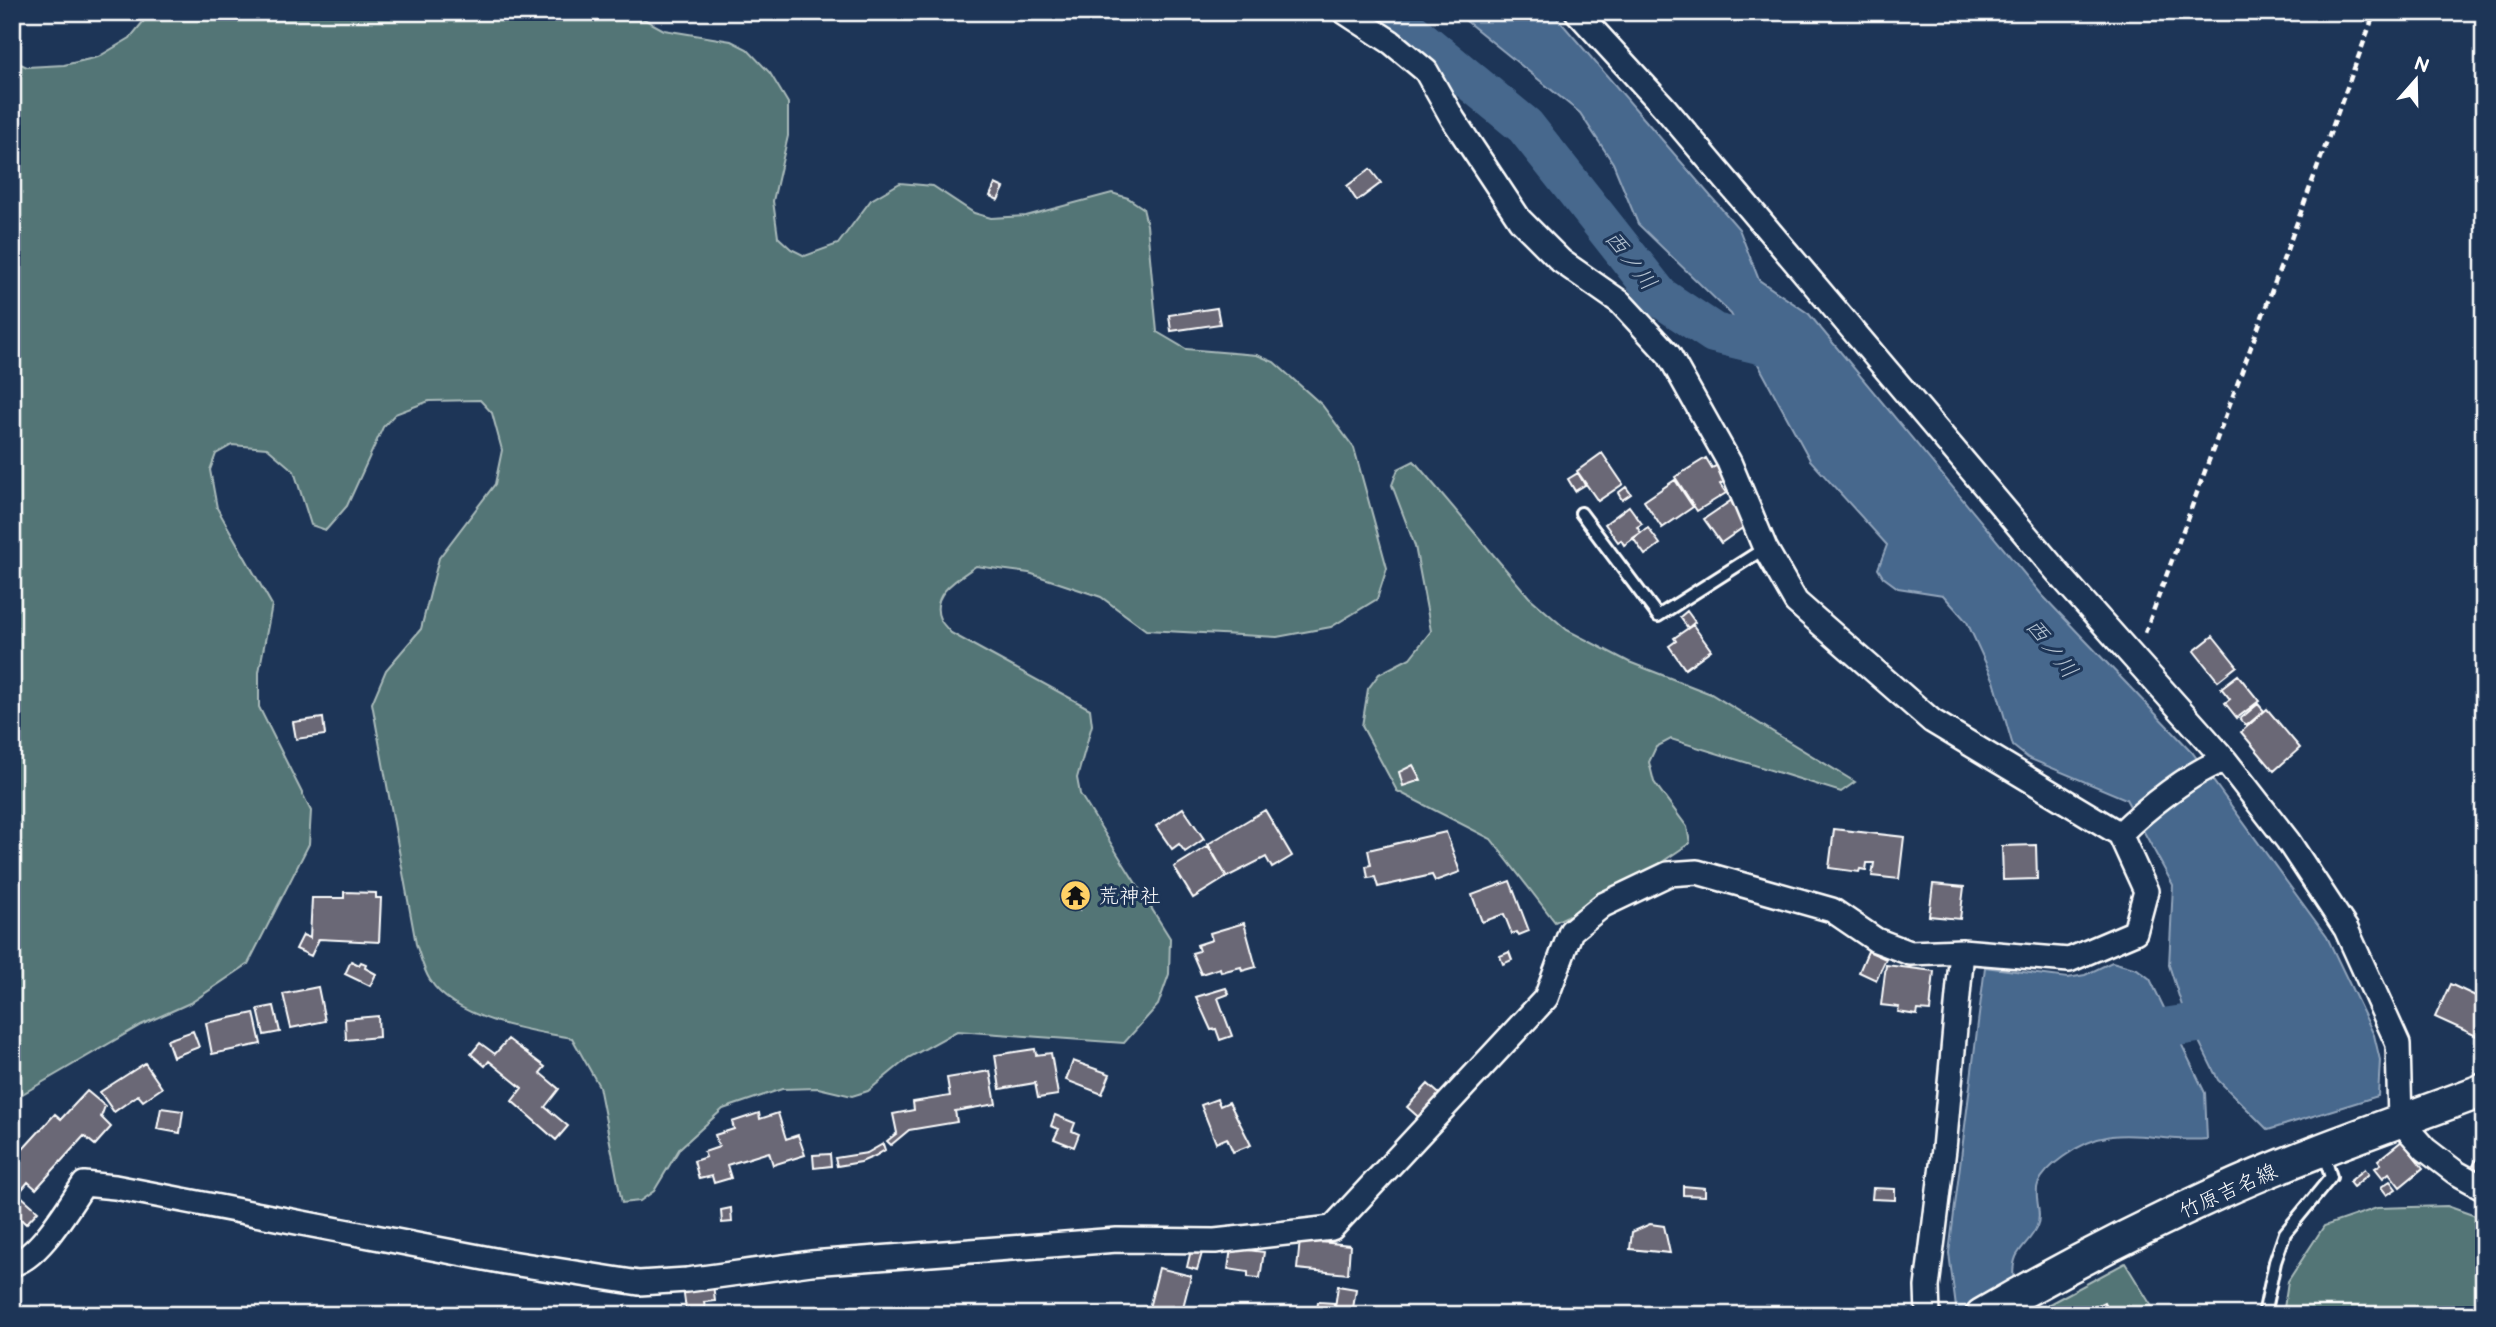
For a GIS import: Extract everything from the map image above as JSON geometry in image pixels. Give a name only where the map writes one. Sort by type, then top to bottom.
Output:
[{"type":"main road","name":"竹原吉名線","points":[[1982,1315],[2045,1278],[2220,1192],[2322,1150],[2484,1090]]},
{"type":"street","points":[[12,1264],[20,1262],[41,1244],[84,1184],[116,1187],[505,1262],[639,1283],[687,1280],[811,1263],[1117,1240],[1215,1241],[1332,1228],[1546,998],[1571,931],[1603,905],[1668,874],[1697,872],[1832,910],[1876,940],[1910,953],[1962,951],[2069,960],[2135,932],[2146,891],[2127,826],[1932,721],[1796,603],[1765,548],[1729,462],[1669,355],[1620,302],[1561,261],[1520,220],[1453,119],[1426,71],[1391,42],[1345,12]]},
{"type":"street","points":[[1577,12],[1665,108],[2217,763],[2288,841],[2346,929],[2398,1045],[2400,1121],[2425,1149],[2455,1172],[2484,1188]]},
{"type":"street","points":[[2127,826],[2217,763]]},
{"type":"street","points":[[1928,1315],[1927,1287],[1944,1149],[1962,951]]},
{"type":"lane","points":[[1581,513],[1658,616],[1765,548]]},
{"type":"lane","points":[[2264,1315],[2275,1262],[2285,1233],[2331,1177],[2322,1150]]},
{"type":"path","points":[[2145,633],[2375,12]]},
{"type":"green space","points":[[151,12],[631,12],[664,30],[731,41],[747,49],[770,73],[788,103],[788,136],[773,201],[778,237],[791,249],[805,256],[838,244],[871,200],[900,183],[933,186],[974,213],[991,218],[1026,216],[1112,193],[1128,198],[1143,208],[1157,332],[1186,349],[1257,355],[1274,362],[1322,405],[1354,448],[1387,568],[1377,599],[1331,627],[1277,637],[1146,630],[1101,597],[1029,573],[976,566],[954,581],[942,594],[938,610],[941,621],[951,633],[1090,709],[1092,725],[1077,778],[1080,794],[1170,938],[1169,974],[1158,1005],[1124,1043],[957,1031],[908,1058],[868,1091],[852,1096],[818,1088],[782,1089],[723,1109],[680,1148],[654,1191],[640,1201],[622,1203],[599,1086],[572,1038],[515,1027],[474,1014],[456,1005],[430,980],[416,944],[372,703],[386,670],[421,629],[439,558],[495,484],[502,450],[492,413],[480,400],[429,401],[395,414],[383,427],[347,506],[326,530],[311,525],[294,471],[267,448],[232,445],[216,454],[210,470],[217,508],[272,605],[259,672],[259,707],[311,811],[309,844],[248,964],[192,1002],[141,1025],[12,1100],[12,60],[27,67],[64,65],[98,57],[130,38]]},
{"type":"green space","points":[[1414,461],[1529,597],[1567,630],[1629,662],[1711,694],[1855,782],[1841,792],[1671,739],[1656,747],[1649,762],[1654,782],[1687,827],[1690,843],[1618,892],[1555,922],[1491,839],[1397,791],[1362,726],[1368,689],[1379,674],[1410,658],[1431,631],[1415,546],[1392,485],[1398,469]]},
{"type":"green space","points":[[2447,1206],[2484,1219],[2484,1315],[2283,1315],[2288,1281],[2324,1226],[2377,1208]]},
{"type":"green space","points":[[2125,1263],[2157,1315],[2029,1315]]},
{"type":"water","points":[[1455,12],[1552,12],[1739,229],[1759,280],[1809,314],[2042,595],[2192,752],[2327,937],[2374,1035],[2380,1060],[2378,1096],[2268,1130],[2218,1080],[2183,1009],[2169,965],[2173,885],[2126,799],[2028,758],[2013,746],[1994,681],[1967,622],[1943,595],[1898,588],[1883,577],[1878,569],[1887,545],[1810,460],[1731,314],[1638,224],[1613,163],[1580,113]]},
{"type":"water","points":[[2112,962],[2137,969],[2150,979],[2205,1093],[2207,1139],[2117,1135],[2082,1145],[2063,1157],[2049,1169],[2038,1184],[2039,1221],[2014,1264],[2014,1286],[2020,1315],[1957,1315],[1949,1253],[1985,967],[2068,978],[2085,975]]},
{"type":"building","points":[[1370,169],[1381,183],[1357,201],[1347,186]]},
{"type":"building","points":[[995,184],[1004,188],[998,200],[990,196]]},
{"type":"building","points":[[1217,308],[1220,324],[1171,331],[1169,315]]},
{"type":"building","points":[[1602,453],[1623,484],[1598,501],[1577,471]]},
{"type":"building","points":[[1706,458],[1712,468],[1718,465],[1727,480],[1720,484],[1726,493],[1697,511],[1675,477]]},
{"type":"building","points":[[1578,473],[1585,485],[1575,491],[1568,479]]},
{"type":"building","points":[[1675,480],[1693,507],[1662,528],[1644,501]]},
{"type":"building","points":[[1626,487],[1631,494],[1622,500],[1618,493]]},
{"type":"building","points":[[1732,500],[1748,524],[1721,543],[1704,519]]},
{"type":"building","points":[[1629,506],[1642,524],[1637,527],[1641,533],[1624,545],[1621,540],[1618,542],[1605,524]]},
{"type":"building","points":[[1648,528],[1660,544],[1645,555],[1633,538]]},
{"type":"building","points":[[1687,611],[1695,622],[1688,628],[1680,617]]},
{"type":"building","points":[[1693,625],[1711,650],[1685,669],[1669,646],[1676,641],[1674,638]]},
{"type":"building","points":[[2213,636],[2237,666],[2218,681],[2194,651]]},
{"type":"building","points":[[2238,675],[2259,701],[2237,718],[2225,703],[2230,699],[2221,688]]},
{"type":"building","points":[[2258,704],[2264,711],[2246,726],[2240,719]]},
{"type":"building","points":[[2267,709],[2300,748],[2274,771],[2241,732]]},
{"type":"building","points":[[323,718],[325,735],[296,739],[293,722]]},
{"type":"building","points":[[1413,765],[1421,780],[1403,786],[1399,772]]},
{"type":"building","points":[[1183,808],[1204,839],[1185,852],[1179,844],[1172,849],[1156,826]]},
{"type":"building","points":[[1265,810],[1292,856],[1272,868],[1266,857],[1227,877],[1208,844]]},
{"type":"building","points":[[1834,829],[1904,837],[1899,879],[1872,876],[1874,863],[1867,863],[1866,870],[1860,869],[1859,872],[1829,868]]},
{"type":"building","points":[[1446,832],[1460,872],[1435,881],[1432,875],[1378,887],[1375,877],[1368,878],[1366,866],[1371,865],[1368,850]]},
{"type":"building","points":[[2036,845],[2037,879],[2003,880],[2002,846]]},
{"type":"building","points":[[1208,846],[1227,877],[1193,898],[1174,867]]},
{"type":"building","points":[[1510,881],[1529,931],[1519,935],[1517,932],[1512,934],[1504,914],[1482,922],[1472,895]]},
{"type":"building","points":[[1933,884],[1964,887],[1960,919],[1929,916]]},
{"type":"building","points":[[344,892],[376,893],[376,898],[381,898],[379,942],[319,939],[311,956],[296,949],[303,935],[310,938],[312,898],[344,898]]},
{"type":"building","points":[[1062,895],[1070,898],[1072,895],[1084,901],[1080,910],[1060,900]]},
{"type":"building","points":[[1244,923],[1256,967],[1242,971],[1241,967],[1221,972],[1220,968],[1201,974],[1192,953],[1199,951],[1197,945],[1212,940],[1210,933]]},
{"type":"building","points":[[1868,951],[1886,959],[1876,980],[1859,972]]},
{"type":"building","points":[[1509,952],[1512,960],[1503,964],[1500,956]]},
{"type":"building","points":[[351,961],[359,965],[361,962],[366,964],[365,968],[376,974],[370,986],[345,974]]},
{"type":"building","points":[[1886,965],[1934,971],[1930,1011],[1918,1010],[1917,1015],[1898,1012],[1899,1007],[1881,1005]]},
{"type":"building","points":[[2450,984],[2484,1000],[2483,1039],[2435,1017]]},
{"type":"building","points":[[318,987],[325,1021],[291,1028],[283,994]]},
{"type":"building","points":[[1226,988],[1229,994],[1218,998],[1232,1036],[1220,1040],[1216,1029],[1211,1030],[1196,997]]},
{"type":"building","points":[[274,1006],[280,1032],[264,1035],[258,1009]]},
{"type":"building","points":[[254,1013],[261,1044],[212,1054],[206,1023]]},
{"type":"building","points":[[378,1016],[379,1037],[346,1040],[345,1019]]},
{"type":"building","points":[[193,1031],[199,1047],[173,1057],[167,1040]]},
{"type":"building","points":[[508,1039],[545,1067],[540,1073],[559,1089],[545,1107],[568,1126],[556,1140],[512,1101],[522,1088],[489,1061],[485,1066],[471,1054],[480,1043],[495,1054]]},
{"type":"building","points":[[1035,1049],[1036,1055],[1051,1053],[1058,1095],[1038,1098],[1035,1083],[1000,1089],[995,1055]]},
{"type":"building","points":[[1073,1061],[1110,1074],[1102,1094],[1066,1080]]},
{"type":"building","points":[[145,1063],[162,1088],[143,1101],[138,1095],[114,1112],[100,1092]]},
{"type":"building","points":[[990,1071],[996,1104],[955,1111],[957,1122],[909,1130],[891,1145],[887,1141],[897,1133],[893,1114],[914,1110],[913,1102],[950,1096],[947,1078]]},
{"type":"building","points":[[1428,1084],[1445,1099],[1424,1122],[1407,1107]]},
{"type":"building","points":[[87,1091],[105,1106],[101,1117],[111,1127],[95,1145],[84,1136],[36,1189],[28,1182],[19,1193],[12,1187],[12,1171],[18,1165],[13,1160],[55,1114],[61,1119]]},
{"type":"building","points":[[1217,1099],[1220,1106],[1229,1102],[1251,1145],[1233,1152],[1227,1138],[1216,1143],[1201,1105]]},
{"type":"building","points":[[161,1108],[183,1111],[180,1133],[157,1129]]},
{"type":"building","points":[[759,1113],[760,1119],[778,1113],[786,1139],[798,1135],[805,1155],[773,1165],[769,1152],[727,1165],[731,1178],[714,1183],[712,1176],[699,1179],[694,1161],[706,1157],[704,1152],[719,1147],[715,1135],[734,1129],[732,1122]]},
{"type":"building","points":[[1055,1115],[1075,1123],[1072,1131],[1079,1134],[1074,1147],[1054,1139],[1059,1129],[1051,1126]]},
{"type":"building","points":[[2402,1141],[2423,1168],[2400,1187],[2389,1173],[2383,1178],[2375,1168],[2381,1164],[2378,1160]]},
{"type":"building","points":[[883,1144],[885,1150],[875,1156],[861,1162],[837,1166],[835,1158],[867,1153]]},
{"type":"building","points":[[830,1154],[831,1166],[814,1168],[813,1155]]},
{"type":"building","points":[[2476,1160],[2484,1164],[2484,1177],[2471,1170]]},
{"type":"building","points":[[2365,1169],[2369,1174],[2353,1187],[2349,1182]]},
{"type":"building","points":[[2390,1181],[2396,1189],[2387,1195],[2381,1187]]},
{"type":"building","points":[[1683,1186],[1705,1188],[1705,1196],[1683,1195]]},
{"type":"building","points":[[12,1188],[38,1211],[26,1224],[13,1212],[16,1209],[12,1206]]},
{"type":"building","points":[[1873,1188],[1895,1189],[1895,1200],[1872,1199]]},
{"type":"building","points":[[731,1208],[732,1222],[722,1223],[721,1210]]},
{"type":"building","points":[[1650,1224],[1664,1226],[1670,1253],[1630,1249],[1632,1232]]},
{"type":"building","points":[[1300,1240],[1350,1245],[1348,1274],[1297,1269]]},
{"type":"building","points":[[1231,1248],[1264,1252],[1260,1278],[1248,1277],[1248,1272],[1228,1269]]},
{"type":"building","points":[[1191,1250],[1202,1253],[1197,1270],[1187,1267]]},
{"type":"building","points":[[1159,1268],[1191,1276],[1181,1315],[1158,1315],[1159,1311],[1149,1308]]},
{"type":"building","points":[[713,1284],[715,1301],[704,1302],[705,1308],[686,1310],[683,1287]]},
{"type":"building","points":[[1338,1286],[1356,1289],[1352,1315],[1334,1314]]},
{"type":"building","points":[[1318,1302],[1334,1303],[1333,1314],[1317,1313]]},
{"type":"building","points":[[2104,1302],[2111,1314],[2099,1315],[2094,1307]]},
{"type":"waterway","name":"西ノ川","points":[[1382,12],[1411,32],[1525,126],[1660,297],[1714,333],[1797,353]]},
{"type":"waterway","name":"西ノ川","points":[[2118,1035],[2243,1016]]},
{"type":"place","name":"荒神社","points":[[1075,896]]}]
